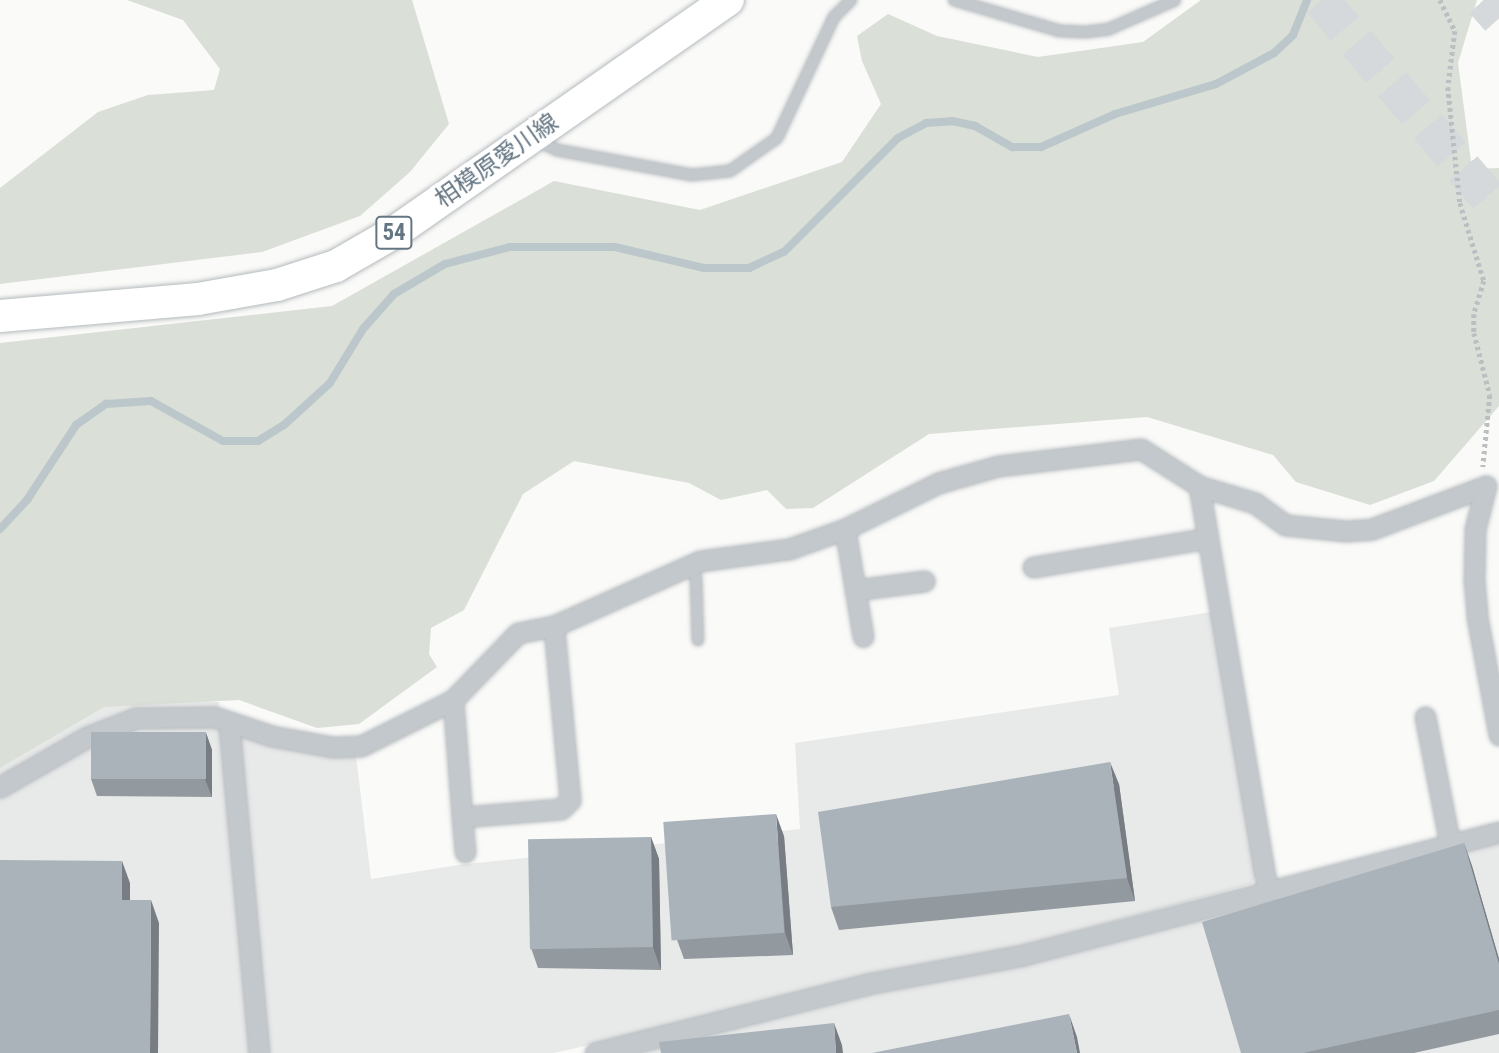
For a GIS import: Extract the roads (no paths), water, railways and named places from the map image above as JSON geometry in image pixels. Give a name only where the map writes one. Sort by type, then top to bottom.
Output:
[{"type":"main road","name":"相模原愛川線","points":[[0,316],[198,299],[277,285],[336,266],[395,232],[728,0]]},
{"type":"street","points":[[0,787],[88,737],[136,718],[183,715],[215,718],[229,724],[333,747],[361,746],[453,700],[518,633],[554,626],[690,566],[789,549],[845,529],[938,483],[998,466],[1120,449],[1141,449],[1199,486],[1255,503],[1285,525],[1346,531],[1413,516],[1483,486],[1475,529],[1480,633],[1498,725]]},
{"type":"street","points":[[1199,486],[1267,889]]},
{"type":"street","points":[[845,529],[863,636]]},
{"type":"street","points":[[1047,571],[1208,538]]},
{"type":"street","points":[[855,590],[924,581]]},
{"type":"street","points":[[462,817],[561,809],[570,800],[554,626]]},
{"type":"street","points":[[1480,633],[1499,628]]},
{"type":"street","points":[[453,700],[465,852]]},
{"type":"street","points":[[1425,717],[1421,740],[1450,845]]},
{"type":"street","points":[[229,724],[259,1053]]},
{"type":"street","points":[[595,1053],[867,984],[1023,955],[1267,889],[1499,832]]},
{"type":"lane","points":[[530,138],[557,150],[692,175],[730,171],[777,138],[834,17],[851,0]]},
{"type":"lane","points":[[954,0],[1060,31],[1086,32],[1109,29],[1175,0]]},
{"type":"lane","points":[[690,566],[696,579],[698,640]]},
{"type":"waterway","points":[[0,529],[27,500],[76,425],[106,404],[151,401],[223,441],[258,441],[284,425],[330,383],[363,329],[394,294],[445,264],[510,247],[615,247],[704,268],[749,268],[784,252],[898,138],[926,123],[952,121],[975,126],[1012,147],[1041,147],[1115,114],[1216,84],[1274,53],[1293,35],[1307,0]]},
{"type":"tunnel","points":[[1321,0],[1499,210]]},
{"type":"tunnel","points":[[1483,0],[1499,18]]}]
